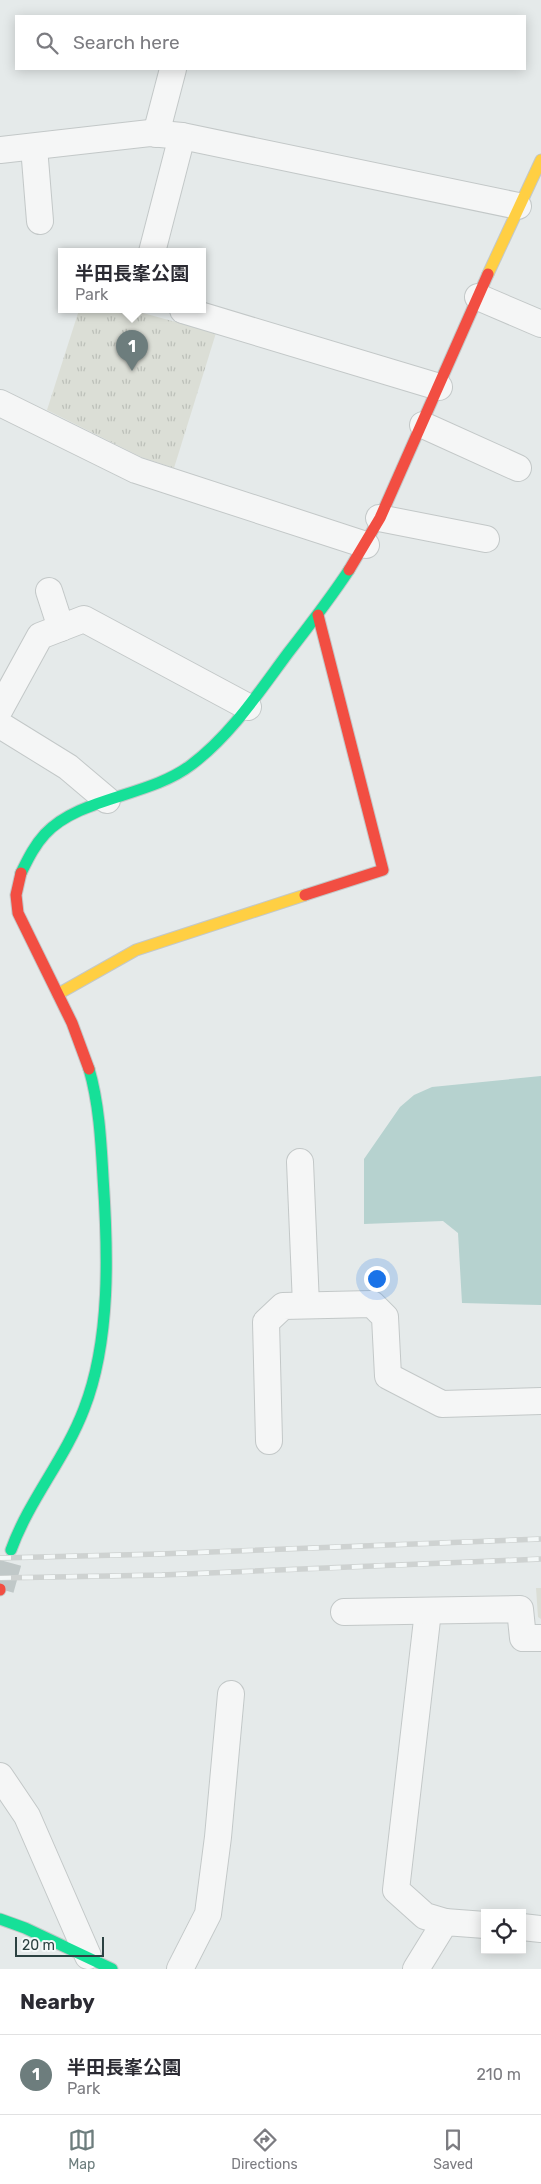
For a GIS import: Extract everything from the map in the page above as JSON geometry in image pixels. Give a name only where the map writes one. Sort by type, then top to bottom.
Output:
[{"type":"street","points":[[153,248],[169,135],[173,70]]},
{"type":"street","points":[[0,150],[169,135],[518,206]]},
{"type":"street","points":[[34,147],[40,221]]},
{"type":"street","points":[[11,1550],[31,1504],[73,1436],[88,1401],[105,1289],[104,1188],[97,1111],[90,1072],[75,1028],[44,970],[17,909],[17,886],[28,856],[43,834],[55,825],[107,800],[143,792],[176,776],[214,746],[248,707],[318,615],[366,545],[423,425],[518,206],[541,160]]},
{"type":"street","points":[[478,297],[541,324]]},
{"type":"street","points":[[192,313],[439,387]]},
{"type":"street","points":[[0,403],[136,470],[366,545]]},
{"type":"street","points":[[423,425],[518,468]]},
{"type":"street","points":[[379,518],[486,539]]},
{"type":"street","points":[[48,591],[61,628]]},
{"type":"street","points":[[58,994],[136,950],[383,870],[318,615]]},
{"type":"street","points":[[0,709],[40,636],[84,619],[248,707]]},
{"type":"street","points":[[0,726],[68,767],[107,800]]},
{"type":"street","points":[[300,1162],[306,1305]]},
{"type":"street","points":[[270,1440],[266,1322],[283,1306],[372,1304],[384,1317],[388,1376],[442,1404],[541,1401]]},
{"type":"street","points":[[344,1612],[520,1609],[523,1638],[541,1638]]},
{"type":"street","points":[[428,1611],[396,1890],[425,1916],[445,1922],[481,1925]]},
{"type":"street","points":[[180,1969],[208,1914],[218,1837],[231,1694]]},
{"type":"street","points":[[0,1776],[27,1816],[88,1956]]},
{"type":"street","points":[[0,1919],[88,1956],[112,1969]]},
{"type":"street","points":[[416,1969],[445,1922]]},
{"type":"street","points":[[526,1927],[541,1929]]},
{"type":"green space","points":[[78,313],[143,313],[216,333],[174,468],[141,457],[47,410]]},
{"type":"green space","points":[[536,1588],[541,1588],[541,1619],[538,1617]]},
{"type":"water","points":[[541,1076],[541,1305],[462,1303],[458,1233],[443,1221],[364,1224],[364,1159],[400,1107],[414,1095],[432,1087]]},
{"type":"tunnel","points":[[0,1589],[11,1550]]},
{"type":"railway","points":[[0,1558],[159,1554],[541,1539]]},
{"type":"railway","points":[[0,1578],[162,1575],[541,1559]]},
{"type":"traffic: fast","points":[[21,873],[38,843],[59,822],[95,804],[174,776],[205,753],[232,727],[244,712],[349,570]]},
{"type":"traffic: fast","points":[[11,1550],[27,1514],[76,1427],[93,1382],[99,1354],[105,1295],[106,1235],[99,1122],[89,1069]]},
{"type":"traffic: fast","points":[[0,1919],[25,1928],[112,1969]]},
{"type":"traffic: slow","points":[[488,274],[541,160]]},
{"type":"traffic: slow","points":[[58,994],[136,950],[305,895]]},
{"type":"traffic: jam","points":[[349,570],[380,518],[488,274]]},
{"type":"traffic: jam","points":[[305,895],[383,870],[318,615]]},
{"type":"traffic: jam","points":[[21,873],[16,895],[18,913],[72,1023],[89,1069]]},
{"type":"place","name":"半田長峯公園","points":[[132,371]]}]
